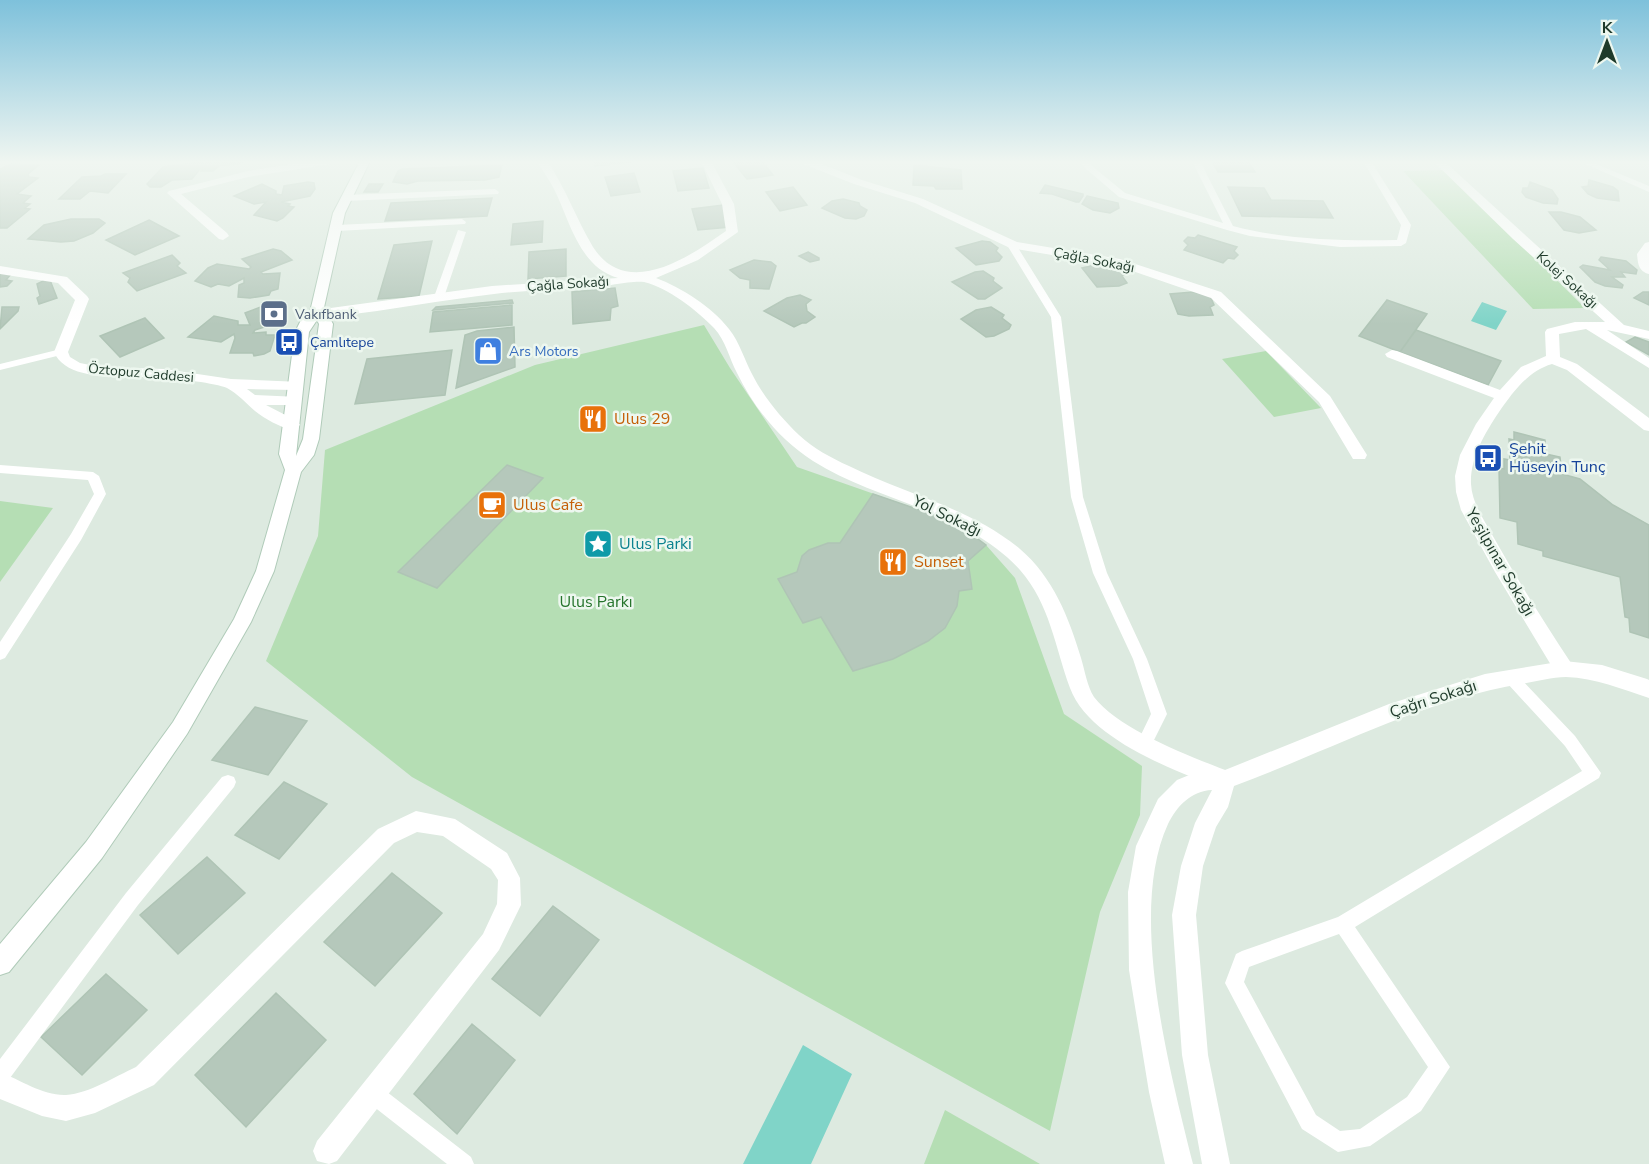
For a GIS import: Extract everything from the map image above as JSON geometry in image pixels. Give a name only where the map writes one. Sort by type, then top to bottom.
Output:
[{"type":"street","points":[[199,215],[223,236]]},
{"type":"street","points":[[293,470],[287,454],[302,332],[307,321],[316,314],[339,215]]},
{"type":"street","name":"Yol Sokağı","points":[[573,215],[592,254],[604,267],[619,274],[651,280],[705,313],[723,330],[746,376],[762,400],[801,446],[852,474],[966,524],[1011,551],[1036,575],[1052,602],[1079,684],[1089,705],[1108,721],[1145,743],[1186,765],[1226,780]]},
{"type":"street","name":"Çağla Sokağı","points":[[316,314],[360,311],[496,289],[603,282],[638,277],[669,269],[716,244],[732,232],[734,221],[731,215]]},
{"type":"street","name":"Çağla Sokağı","points":[[949,215],[1012,245],[1119,263],[1216,296],[1325,399],[1359,455]]},
{"type":"street","name":"Kolej Sokağı","points":[[1495,215],[1618,326]]},
{"type":"street","points":[[1649,246],[1643,254],[1644,265],[1649,270]]},
{"type":"street","points":[[0,270],[62,280],[82,299],[61,352]]},
{"type":"street","points":[[0,963],[94,850],[180,728],[242,622],[265,571],[293,470],[306,455],[311,439],[326,324],[323,318],[316,314]]},
{"type":"street","points":[[1649,335],[1618,326],[1566,326],[1552,332],[1553,359],[1572,367],[1649,426]]},
{"type":"street","points":[[1591,326],[1649,364]]},
{"type":"street","name":"Öztopuz Caddesi","points":[[61,352],[64,359],[76,367],[100,371],[173,374],[295,392]]},
{"type":"street","points":[[1392,354],[1503,396]]},
{"type":"street","name":"Yeşilpınar Sokağı","points":[[1553,359],[1537,362],[1520,376],[1503,396],[1474,441],[1464,470],[1462,486],[1465,501],[1506,578],[1564,669]]},
{"type":"street","name":"Öztopuz Caddesi","points":[[231,384],[263,411],[292,425]]},
{"type":"street","points":[[252,400],[281,402],[295,392],[317,388]]},
{"type":"street","name":"Çağrı Sokağı","points":[[1179,1164],[1162,1092],[1141,970],[1140,891],[1148,846],[1166,806],[1185,787],[1199,781],[1226,780],[1389,713],[1485,682],[1564,669],[1602,673],[1649,690]]},
{"type":"street","points":[[1215,1164],[1195,1054],[1184,915],[1192,866],[1206,823],[1220,800],[1226,780]]},
{"type":"street","points":[[0,1085],[25,1096],[66,1108],[96,1098],[145,1076],[386,836],[416,821],[447,826],[499,861],[509,878],[509,905],[491,942],[327,1150]]},
{"type":"lane","points":[[1185,215],[1250,233],[1340,244],[1401,243],[1406,225],[1401,215]]},
{"type":"lane","points":[[1224,215],[1230,228]]},
{"type":"lane","points":[[337,228],[461,227],[438,297]]},
{"type":"lane","points":[[1012,245],[1056,317],[1077,497],[1100,573],[1140,659],[1159,714],[1145,743]]},
{"type":"lane","points":[[0,367],[61,352]]},
{"type":"lane","points":[[0,469],[93,476],[100,494],[76,537],[0,654]]},
{"type":"lane","points":[[1344,924],[1440,1066],[1414,1104],[1363,1139],[1338,1142],[1309,1122],[1234,983],[1242,960],[1344,924],[1593,773],[1570,741],[1512,679]]},
{"type":"lane","points":[[0,1075],[132,900],[228,782]]},
{"type":"lane","points":[[371,1092],[464,1164]]},
{"type":"green space","points":[[1445,215],[1492,215],[1585,308],[1533,309]]},
{"type":"green space","name":"Ulus Parkı","points":[[704,325],[730,368],[797,467],[940,517],[986,545],[1015,578],[1064,714],[1142,766],[1140,815],[1100,912],[1050,1131],[412,777],[266,661],[318,536],[325,450],[535,365]]},
{"type":"green space","points":[[1266,351],[1321,408],[1274,417],[1222,359]]},
{"type":"green space","points":[[0,501],[53,508],[0,582]]},
{"type":"green space","points":[[945,1110],[1040,1164],[924,1164]]},
{"type":"water","points":[[1482,302],[1507,311],[1496,330],[1471,321]]},
{"type":"water","points":[[803,1045],[852,1074],[811,1164],[743,1164]]},
{"type":"building","points":[[0,215],[22,215],[7,228],[0,228]]},
{"type":"building","points":[[255,215],[286,215],[277,221]]},
{"type":"building","points":[[387,215],[487,215],[487,216],[385,221]]},
{"type":"building","points":[[694,215],[726,215],[730,227],[698,230]]},
{"type":"building","points":[[839,215],[864,215],[856,219]]},
{"type":"building","points":[[1331,215],[1333,218],[1242,216]]},
{"type":"building","points":[[1552,215],[1580,217],[1596,230],[1579,233],[1564,230]]},
{"type":"building","points":[[71,219],[99,219],[105,223],[93,233],[74,241],[28,239],[44,225]]},
{"type":"building","points":[[149,220],[179,236],[135,255],[106,240]]},
{"type":"building","points":[[543,221],[542,242],[511,245],[513,224]]},
{"type":"building","points":[[1198,235],[1237,247],[1234,251],[1238,255],[1234,259],[1228,258],[1223,263],[1184,250],[1188,245],[1184,241],[1188,237],[1195,238]]},
{"type":"building","points":[[432,241],[419,296],[378,299],[394,245]]},
{"type":"building","points":[[982,241],[990,242],[998,248],[996,251],[1002,257],[999,261],[976,265],[956,248]]},
{"type":"building","points":[[273,249],[281,251],[292,260],[261,272],[263,274],[280,273],[278,289],[271,291],[269,295],[238,297],[239,285],[244,283],[244,278],[229,286],[218,284],[211,287],[195,281],[208,268],[217,264],[249,269],[251,267],[242,259]]},
{"type":"building","points":[[566,249],[566,276],[528,279],[529,252]]},
{"type":"building","points":[[808,252],[819,260],[810,262],[799,256]]},
{"type":"building","points":[[172,255],[180,263],[177,266],[186,273],[137,291],[128,282],[130,278],[123,273]]},
{"type":"building","points":[[1601,257],[1626,261],[1637,270],[1636,274],[1621,272],[1625,277],[1612,277],[1623,285],[1622,288],[1595,282],[1580,267],[1583,265],[1610,270],[1599,260]]},
{"type":"building","points":[[754,260],[771,262],[776,266],[769,289],[750,288],[750,280],[740,278],[730,270]]},
{"type":"building","points":[[1099,264],[1119,266],[1126,274],[1122,276],[1127,283],[1119,286],[1097,287],[1082,268]]},
{"type":"building","points":[[983,271],[994,278],[993,281],[1002,288],[985,299],[978,299],[952,282],[975,272]]},
{"type":"building","points":[[0,273],[11,274],[6,280],[12,281],[7,286],[0,287]]},
{"type":"building","points":[[47,279],[50,280],[57,298],[39,304],[37,284]]},
{"type":"building","points":[[615,288],[618,306],[611,308],[610,320],[573,324],[572,292]]},
{"type":"building","points":[[1193,292],[1210,296],[1214,305],[1210,307],[1213,315],[1178,314],[1170,294]]},
{"type":"building","points":[[1643,292],[1649,292],[1649,305],[1634,298]]},
{"type":"building","points":[[800,295],[811,300],[806,304],[807,311],[815,317],[806,323],[794,327],[764,311],[787,298]]},
{"type":"building","points":[[512,300],[513,303],[433,310],[436,307]]},
{"type":"building","points":[[1387,300],[1427,314],[1400,352],[1359,336]]},
{"type":"building","points":[[271,303],[281,305],[286,312],[283,315],[286,320],[255,330],[253,333],[266,332],[266,335],[275,335],[270,351],[264,354],[254,356],[253,353],[230,353],[235,338],[234,334],[221,342],[188,337],[214,316],[238,321],[238,325],[250,325],[245,313]]},
{"type":"building","points":[[512,305],[512,325],[430,332],[433,312]]},
{"type":"building","points":[[2,307],[19,307],[18,311],[0,329]]},
{"type":"building","points":[[991,307],[1004,315],[1002,318],[1011,325],[1009,329],[986,337],[961,319],[976,310]]},
{"type":"building","points":[[145,318],[164,338],[120,357],[100,336]]},
{"type":"building","name":"Ars Motors","points":[[514,327],[515,367],[456,388],[465,335],[477,331]]},
{"type":"building","points":[[1416,330],[1501,361],[1488,385],[1400,352]]},
{"type":"building","points":[[1635,337],[1649,342],[1649,355],[1626,342]]},
{"type":"building","points":[[452,350],[445,395],[355,404],[367,359]]},
{"type":"building","points":[[1514,432],[1545,440],[1546,454],[1560,457],[1562,474],[1580,479],[1613,505],[1649,525],[1649,638],[1630,632],[1629,618],[1625,617],[1620,577],[1543,556],[1543,551],[1518,544],[1517,522],[1500,518],[1499,468],[1504,469],[1504,459],[1510,460],[1509,439],[1514,440]]},
{"type":"building","name":"Ulus Cafe","points":[[507,465],[543,478],[437,588],[398,572]]},
{"type":"building","points":[[873,494],[940,517],[986,545],[968,561],[972,589],[959,591],[957,606],[945,628],[928,641],[893,659],[853,671],[821,617],[803,623],[778,579],[797,572],[802,556],[809,550],[828,543],[840,543]]},
{"type":"building","points":[[255,707],[307,721],[268,775],[212,760]]},
{"type":"building","points":[[284,782],[327,804],[279,859],[235,835]]},
{"type":"building","points":[[207,857],[245,893],[178,954],[140,915]]},
{"type":"building","points":[[392,873],[442,913],[375,986],[324,942]]},
{"type":"building","points":[[553,906],[599,940],[540,1016],[492,979]]},
{"type":"building","points":[[106,974],[147,1010],[82,1075],[41,1037]]},
{"type":"building","points":[[276,993],[326,1040],[246,1127],[195,1075]]},
{"type":"building","points":[[472,1024],[515,1060],[457,1134],[414,1094]]},
{"type":"place","name":"Vakıfbank","points":[[274,314]]},
{"type":"place","name":"Çamlıtepe","points":[[289,342]]},
{"type":"place","name":"Ars Motors","points":[[488,351]]},
{"type":"place","name":"Ulus 29","points":[[593,419]]},
{"type":"place","name":"Şehit Hüseyin Tunç","points":[[1488,458]]},
{"type":"place","name":"Ulus Cafe","points":[[492,505]]},
{"type":"place","name":"Ulus Parki","points":[[598,544]]},
{"type":"place","name":"Sunset","points":[[893,562]]}]
